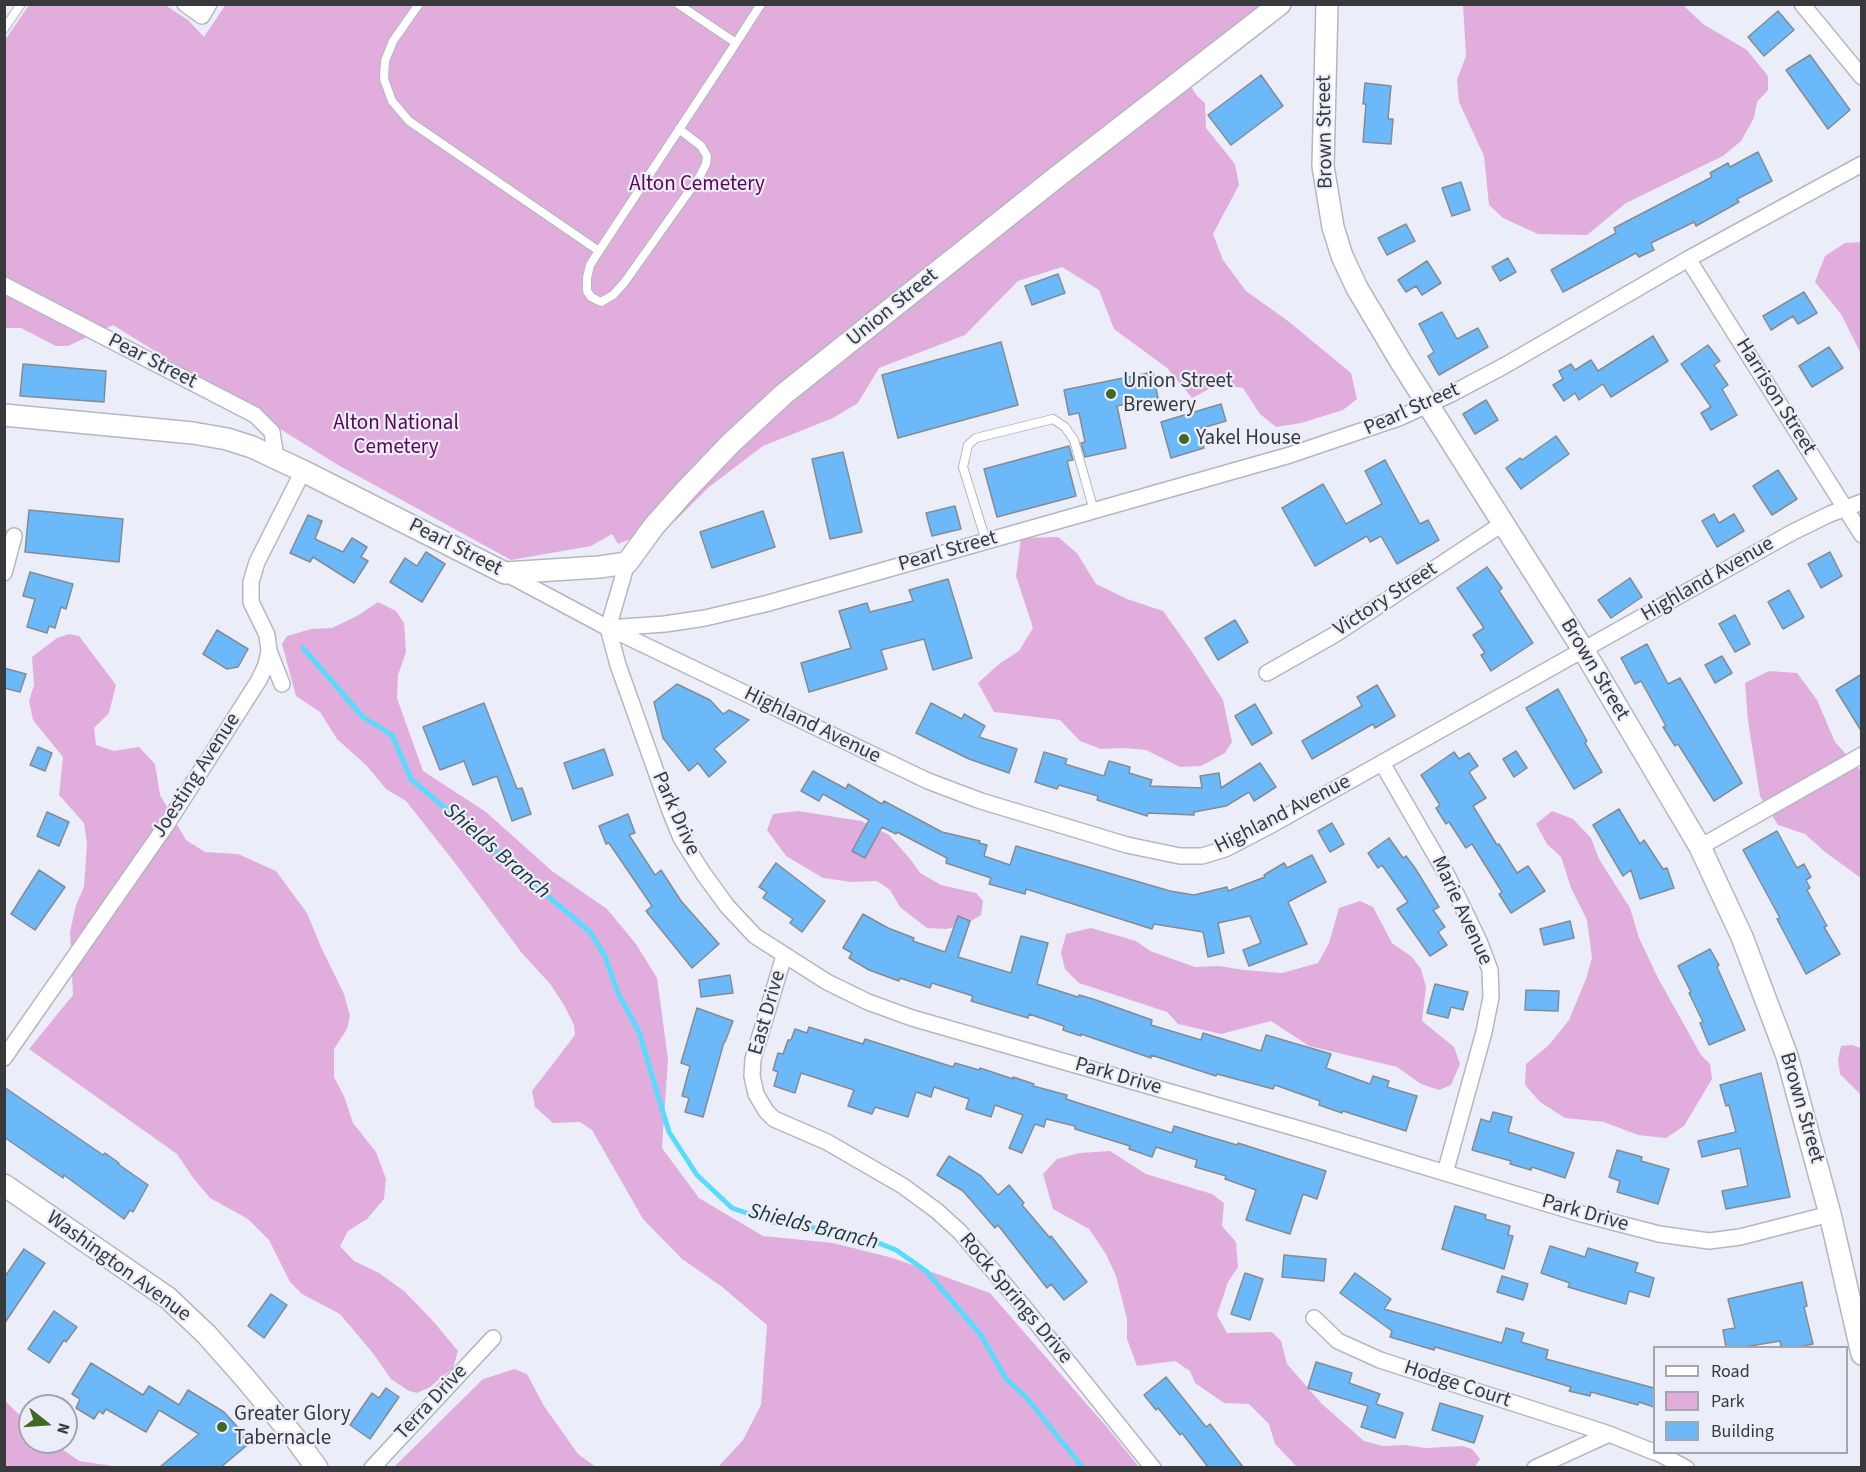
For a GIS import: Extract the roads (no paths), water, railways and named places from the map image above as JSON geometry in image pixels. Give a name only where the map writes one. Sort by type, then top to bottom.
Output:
[{"type":"street","points":[[185,4],[205,10]]},
{"type":"street","name":"Union Street","points":[[627,562],[654,526],[686,490],[731,443],[784,394],[1058,176],[1280,4]]},
{"type":"street","name":"Brown Street","points":[[1327,4],[1322,142],[1325,189],[1342,256],[1357,288],[1502,524],[1584,651],[1700,847],[1742,937],[1787,1056],[1830,1214],[1862,1354]]},
{"type":"street","points":[[1802,4],[1862,76]]},
{"type":"street","name":"Pearl Street","points":[[4,415],[193,433],[227,439],[303,471],[608,628],[665,624],[705,618],[765,604],[1345,438],[1399,418],[1504,366],[1688,259],[1862,164]]},
{"type":"street","name":"Harrison Street","points":[[1688,259],[1862,535]]},
{"type":"street","name":"Pear Street","points":[[4,285],[255,415],[272,432],[276,458]]},
{"type":"street","points":[[282,684],[269,651],[267,635],[251,602],[251,582],[256,562],[303,471]]},
{"type":"street","name":"Highland Avenue","points":[[608,628],[928,781],[981,801],[1150,851],[1180,856],[1202,856],[1225,849],[1382,763],[1793,532],[1845,507],[1862,502]]},
{"type":"street","name":"Victory Street","points":[[1267,673],[1334,634],[1502,524]]},
{"type":"street","points":[[4,573],[14,536]]},
{"type":"street","points":[[505,573],[599,567],[627,562],[608,628]]},
{"type":"street","name":"Park Drive","points":[[608,628],[650,758],[681,838],[703,873],[727,906],[755,936],[827,982],[868,1002],[912,1018],[1313,1133],[1590,1216],[1659,1234],[1709,1241],[1740,1237],[1830,1214]]},
{"type":"street","name":"Joesting Avenue","points":[[4,1058],[167,824],[259,680],[267,666],[269,651]]},
{"type":"street","points":[[1700,847],[1862,755]]},
{"type":"street","name":"Marie Avenue","points":[[1382,763],[1448,877],[1479,941],[1490,970],[1491,997],[1485,1032],[1445,1173]]},
{"type":"street","name":"East Drive","points":[[784,956],[753,1059],[752,1076],[756,1095],[774,1119],[854,1156]]},
{"type":"street","name":"Rock Springs Drive","points":[[854,1156],[903,1186],[937,1211],[960,1233],[1023,1306],[1153,1467]]},
{"type":"street","name":"Washington Avenue","points":[[4,1185],[168,1298],[207,1335],[245,1378],[317,1467]]},
{"type":"street","name":"Hodge Court","points":[[1314,1318],[1338,1341],[1380,1360],[1609,1434],[1653,1451]]},
{"type":"street","name":"Terra Drive","points":[[372,1467],[493,1338]]},
{"type":"street","points":[[1535,1467],[1609,1434]]},
{"type":"street","name":"Hodge Court","points":[[1659,1454],[1686,1467]]},
{"type":"lane","points":[[4,28],[21,4]]},
{"type":"lane","points":[[418,4],[393,41],[385,61],[384,79],[392,101],[409,121],[599,251]]},
{"type":"lane","points":[[678,4],[736,43]]},
{"type":"lane","points":[[679,129],[701,146],[707,156],[700,176],[624,283],[613,295],[602,302],[591,297],[587,291],[590,265],[679,129],[736,43],[761,4]]},
{"type":"lane","points":[[986,541],[963,467],[968,445],[975,438],[1053,419],[1065,427],[1074,440],[1094,511]]},
{"type":"waterway","name":"Shields Branch","points":[[303,648],[363,717],[392,735],[411,779],[590,932],[605,956],[618,993],[639,1032],[669,1132],[697,1175],[732,1208],[772,1222],[856,1234],[896,1250],[926,1271],[981,1335],[1006,1379],[1026,1397],[1083,1468]]},
{"type":"place","name":"Union Street Brewery","points":[[1111,394]]},
{"type":"place","name":"Yakel House","points":[[1184,439]]},
{"type":"place","name":"Greater Glory Tabernacle","points":[[222,1427]]},
{"type":"park label","name":"Alton Cemetery","points":[[697,185]]},
{"type":"park label","name":"Alton National Cemetery","points":[[396,436]]}]
